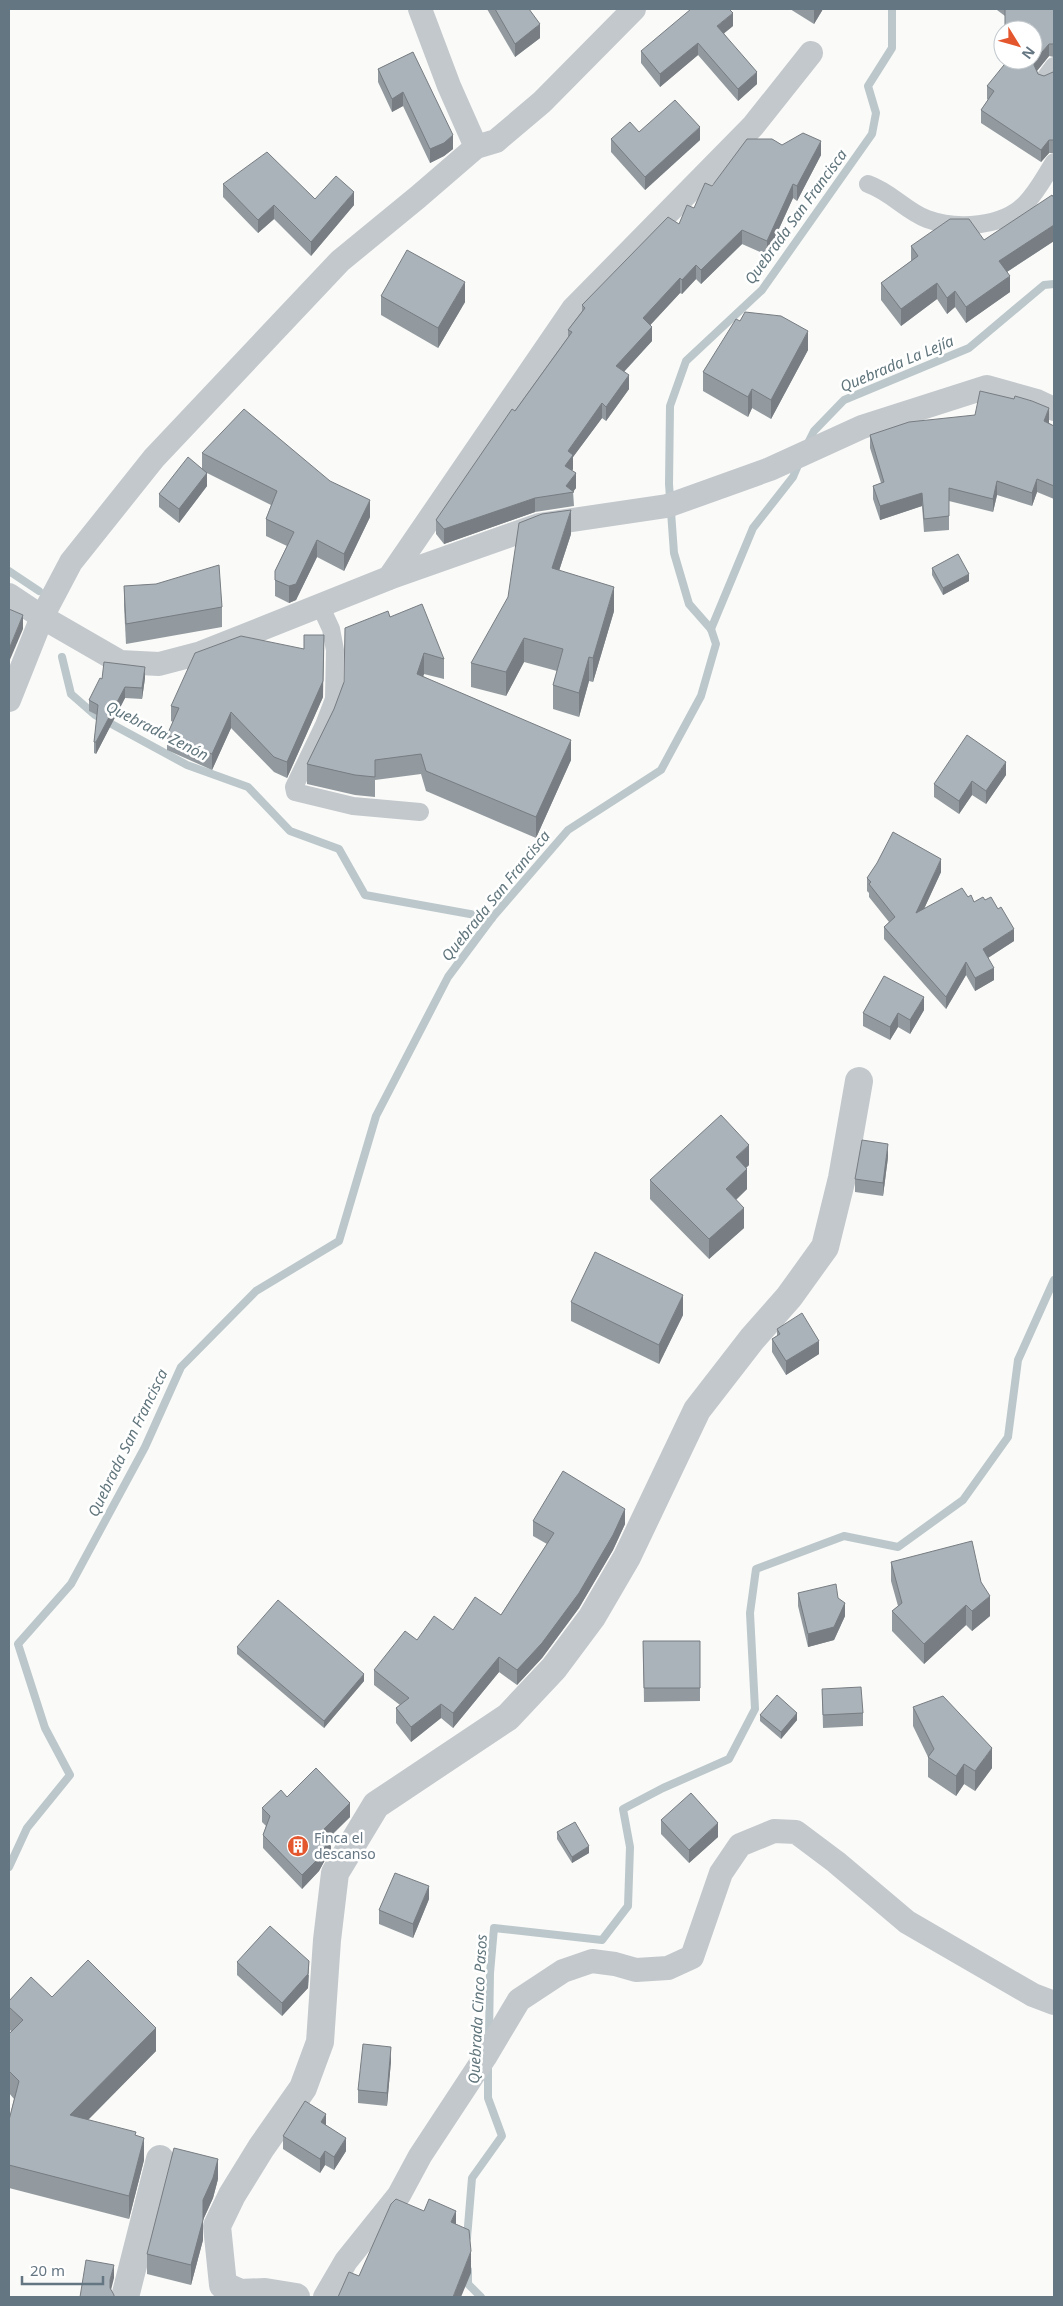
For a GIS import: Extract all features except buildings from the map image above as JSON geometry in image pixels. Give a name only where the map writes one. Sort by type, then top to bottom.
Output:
[{"type":"street","points":[[420,9],[449,86],[476,147]]},
{"type":"street","points":[[9,700],[42,617],[71,562],[154,458],[340,261],[418,198],[476,147],[496,141],[542,102],[634,9]]},
{"type":"street","points":[[389,578],[573,309],[753,126],[810,53]]},
{"type":"street","points":[[868,184],[883,189],[927,219],[951,224],[972,224],[1006,219],[1016,212],[1026,203],[1054,162]]},
{"type":"street","points":[[9,595],[42,617],[120,662],[158,664],[201,653],[389,578],[539,526],[671,505],[770,469],[862,427],[988,387],[1037,401],[1054,409]]},
{"type":"street","points":[[320,605],[331,629],[335,650],[334,699],[324,725],[294,788],[295,792],[353,806],[420,812]]},
{"type":"street","points":[[296,2297],[265,2292],[240,2292],[223,2285],[217,2226],[232,2195],[256,2156],[302,2088],[320,2042],[327,1940],[335,1873],[376,1805],[508,1717],[554,1668],[592,1617],[627,1557],[697,1410],[752,1338],[789,1297],[825,1247],[842,1178],[859,1081]]},
{"type":"street","points":[[325,2297],[346,2261],[399,2195],[420,2156],[485,2057],[519,2000],[563,1971],[592,1961],[615,1964],[636,1970],[668,1968],[692,1957],[721,1873],[740,1846],[774,1831],[796,1832],[836,1862],[907,1922],[1033,1995],[1054,2003]]},
{"type":"street","points":[[125,2297],[160,2159]]},
{"type":"waterway","name":"Quebrada San Francisca","points":[[9,1867],[27,1828],[70,1775],[45,1728],[18,1644],[71,1584],[145,1447],[181,1367],[256,1291],[339,1241],[376,1116],[448,977],[492,918],[568,830],[661,770],[701,696],[716,644],[711,629],[689,604],[674,553],[669,484],[670,406],[686,361],[762,290],[872,134],[876,113],[868,86],[892,48],[892,9]]},
{"type":"waterway","name":"Quebrada La Lejía","points":[[807,445],[814,431],[844,400],[969,348],[1044,285],[1054,284]]},
{"type":"waterway","name":"Quebrada La Lejía","points":[[711,629],[753,528],[793,477],[799,463]]},
{"type":"waterway","name":"Quebrada Zenón","points":[[9,571],[39,591]]},
{"type":"waterway","name":"Quebrada Zenón","points":[[62,657],[71,694],[95,715],[187,765],[248,787],[290,831],[339,849],[365,895],[492,918]]},
{"type":"waterway","name":"Quebrada Cinco Pasos","points":[[489,2036],[490,1973],[494,1928],[602,1940],[628,1906],[630,1847],[623,1809],[663,1788],[729,1759],[755,1709],[750,1613],[756,1569],[844,1536],[898,1547],[963,1500],[1008,1437],[1018,1360],[1054,1280]]},
{"type":"waterway","name":"Quebrada Cinco Pasos","points":[[467,2238],[472,2178],[502,2136],[488,2098],[488,2065]]},
{"type":"waterway","name":"Quebrada Cinco Pasos","points":[[468,2270],[468,2284],[481,2297]]},
{"type":"place","name":"Finca el descanso","points":[[298,1846]]}]
